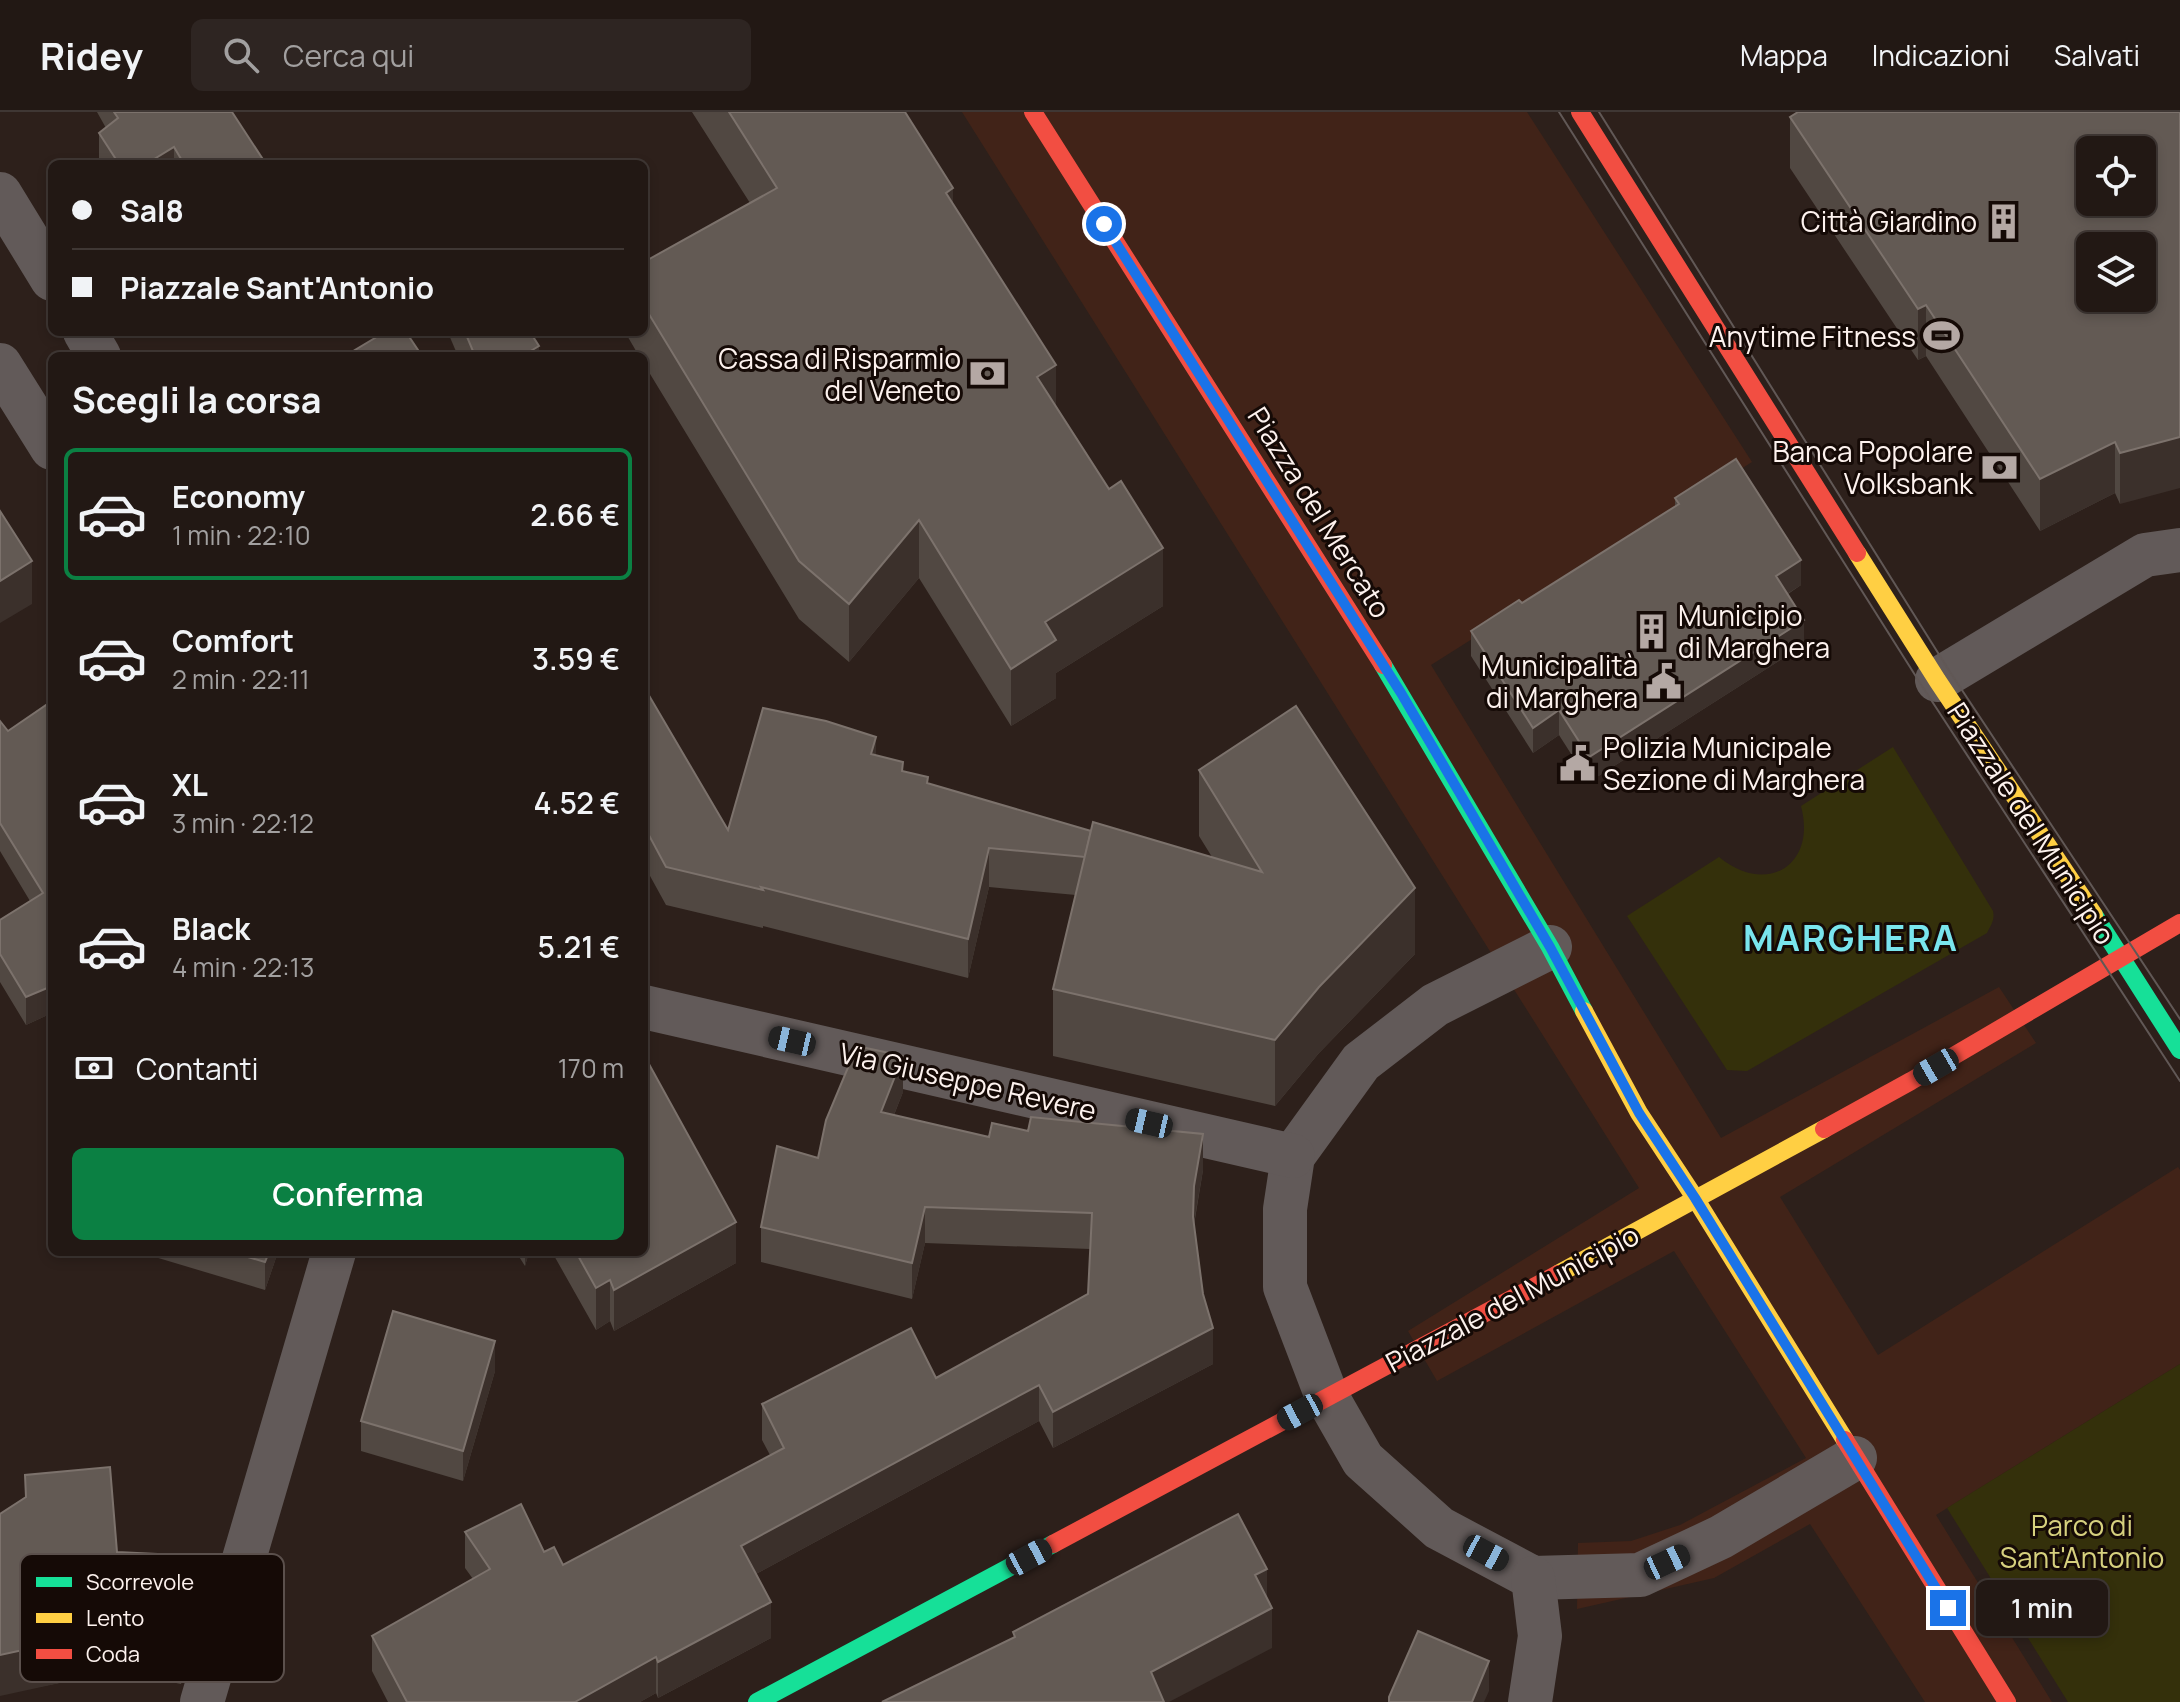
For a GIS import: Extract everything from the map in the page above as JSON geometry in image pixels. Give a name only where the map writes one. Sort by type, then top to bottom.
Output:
[{"type":"street","name":"Piazza del Mercato","points":[[1033,112],[1401,693],[1550,947]]},
{"type":"street","points":[[1580,112],[1937,680]]},
{"type":"street","points":[[0,194],[48,272]]},
{"type":"street","points":[[0,365],[48,442]]},
{"type":"street","name":"Piazzale del Municipio","points":[[2180,550],[2145,555],[1937,680],[2059,861],[2180,1050]]},
{"type":"street","points":[[2121,958],[2180,923]]},
{"type":"street","points":[[1855,1458],[1721,1537],[1640,1575],[1533,1578],[1439,1528],[1363,1460],[1327,1397],[1285,1287],[1285,1209],[1293,1156],[1361,1062],[1435,1005],[1550,947],[1639,1113],[1695,1198],[2007,1702]]},
{"type":"street","name":"Piazzale del Municipio","points":[[757,1702],[1911,1081],[2121,958]]},
{"type":"street","name":"Via Giuseppe Revere","points":[[648,1008],[1293,1156]]},
{"type":"street","points":[[245,1554],[333,1256]]},
{"type":"street","points":[[1530,1702],[1540,1636],[1533,1578]]},
{"type":"street","points":[[202,1702],[208,1682]]},
{"type":"shaded area","points":[[962,112],[1527,112],[1752,462],[1431,665],[1721,1138],[1999,987],[2036,1043],[1780,1197],[1878,1355],[2178,1167],[2180,1170],[2180,1364],[1936,1515],[2052,1702],[1925,1702],[1810,1524],[1714,1578],[1577,1609],[1578,1543],[1631,1541],[1680,1525],[1806,1458],[1674,1251],[1437,1381],[1408,1331],[1639,1188]]},
{"type":"green space","points":[[1893,747],[1993,911],[1987,933],[1747,1071],[1727,1070],[1627,916],[1719,857],[1754,874],[1770,874],[1784,869],[1802,845],[1804,827],[1801,806]]},
{"type":"green space","name":"Parco di Sant'Antonio","points":[[2180,1364],[2180,1702],[2068,1702],[1947,1508]]},
{"type":"building","points":[[114,112],[232,112],[263,160],[182,160],[174,147],[153,160],[116,160],[99,133],[118,118]]},
{"type":"building","points":[[729,112],[905,112],[953,188],[946,193],[1056,365],[1037,377],[1109,489],[1121,481],[1163,548],[1045,622],[1056,640],[1011,669],[919,520],[849,604],[799,561],[648,313],[648,260],[777,188]]},
{"type":"building","name":"Città Giardino","points":[[1798,112],[2180,112],[2180,437],[2120,453],[2115,442],[2040,479],[1926,305],[1918,309],[1790,117]]},
{"type":"building","points":[[378,336],[409,336],[419,352],[352,352]]},
{"type":"building","points":[[467,336],[533,336],[539,346],[529,352],[473,352]]},
{"type":"building","name":"Municipio di Marghera","points":[[1736,459],[1801,560],[1776,576],[1804,620],[1589,757],[1559,710],[1533,728],[1471,631],[1519,600],[1522,603],[1679,504],[1675,498]]},
{"type":"building","points":[[0,511],[32,561],[0,581]]},
{"type":"building","points":[[648,694],[728,830],[763,708],[826,721],[876,737],[871,754],[903,762],[902,771],[928,777],[927,783],[1091,831],[1085,857],[989,848],[968,939],[761,887],[763,890],[666,867],[648,833]]},
{"type":"building","points":[[48,704],[48,988],[26,997],[0,954],[0,920],[43,893],[0,823],[0,721],[8,731]]},
{"type":"building","points":[[1296,706],[1415,888],[1319,987],[1275,1040],[1053,989],[1093,822],[1262,872],[1199,770]]},
{"type":"building","points":[[857,1046],[903,1056],[881,1112],[989,1137],[992,1123],[1028,1131],[1031,1117],[1203,1134],[1194,1186],[1193,1217],[1203,1294],[1213,1328],[1053,1412],[1039,1385],[741,1546],[771,1602],[658,1662],[656,1657],[575,1702],[407,1702],[372,1636],[490,1569],[465,1532],[521,1504],[544,1552],[554,1547],[563,1565],[784,1448],[762,1404],[911,1328],[936,1378],[1088,1294],[1092,1213],[925,1207],[912,1263],[761,1227],[777,1146],[818,1158],[826,1120]]},
{"type":"building","points":[[648,1062],[736,1222],[614,1290],[610,1280],[596,1288],[578,1256],[648,1256]]},
{"type":"building","points":[[245,1256],[267,1256],[265,1262]]},
{"type":"building","points":[[393,1311],[495,1341],[463,1451],[361,1421]]},
{"type":"building","points":[[110,1467],[117,1552],[158,1554],[20,1554],[20,1651],[0,1655],[0,1514],[26,1497],[25,1475]]},
{"type":"building","points":[[1238,1514],[1267,1569],[1255,1575],[1272,1608],[1151,1672],[1164,1702],[882,1702],[1015,1637],[1013,1632]]},
{"type":"building","points":[[1418,1631],[1489,1661],[1472,1702],[1389,1702]]},
{"type":"tram line","points":[[1559,112],[1922,686],[2180,1081]]},
{"type":"tram line","points":[[1599,112],[1950,672],[2180,1019]]},
{"type":"traffic: fast","points":[[1383,665],[1550,947],[1584,1011]]},
{"type":"traffic: fast","points":[[2094,915],[2180,1050]]},
{"type":"traffic: fast","points":[[757,1702],[1053,1544]]},
{"type":"traffic: slow","points":[[1857,553],[1937,680],[2094,915]]},
{"type":"traffic: slow","points":[[1584,1011],[1639,1113],[1845,1440]]},
{"type":"traffic: slow","points":[[1558,1274],[1824,1129]]},
{"type":"traffic: jam","points":[[1033,112],[1383,665]]},
{"type":"traffic: jam","points":[[1580,112],[1857,553]]},
{"type":"traffic: jam","points":[[1824,1129],[2180,923]]},
{"type":"traffic: jam","points":[[1053,1544],[1558,1274]]},
{"type":"traffic: jam","points":[[1845,1440],[2007,1702]]},
{"type":"place","name":"Città Giardino","points":[[2003,221]]},
{"type":"place","name":"Anytime Fitness","points":[[1942,336]]},
{"type":"place","name":"Cassa di Risparmio del Veneto","points":[[987,374]]},
{"type":"place","name":"Banca Popolare Volksbank","points":[[1999,467]]},
{"type":"place","name":"Municipio di Marghera","points":[[1652,631]]},
{"type":"place","name":"Municipalità di Marghera","points":[[1664,681]]},
{"type":"place","name":"Polizia Municipale Sezione di Marghera","points":[[1577,763]]},
{"type":"district","name":"MARGHERA","points":[[1851,937]]},
{"type":"route","points":[[1104,224],[1401,693],[1550,947],[1639,1113],[1695,1198],[1948,1608]]}]
